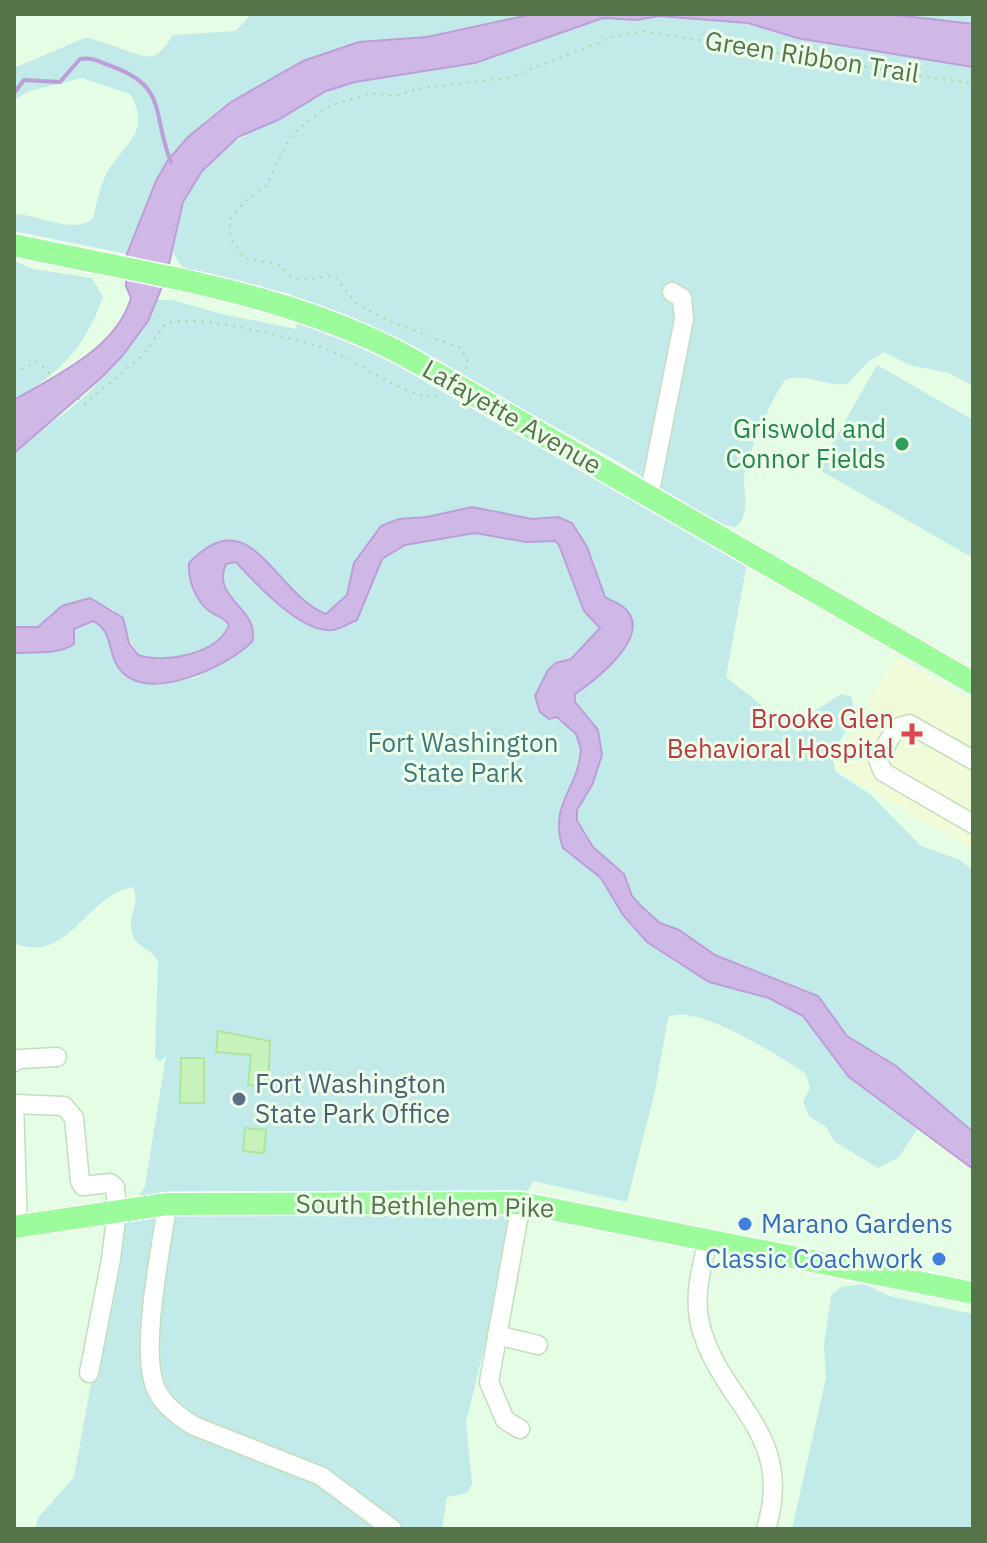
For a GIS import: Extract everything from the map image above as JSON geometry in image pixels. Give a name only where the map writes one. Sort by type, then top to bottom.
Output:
[{"type":"main road","name":"Lafayette Avenue","points":[[14,245],[297,309],[347,326],[973,683]]},
{"type":"main road","name":"South Bethlehem Pike","points":[[16,1226],[167,1204],[521,1203],[973,1293]]},
{"type":"street","points":[[649,496],[684,319],[682,298],[672,292]]},
{"type":"street","points":[[973,760],[909,724],[896,728],[878,759],[883,772],[973,824]]},
{"type":"street","points":[[14,1062],[19,1059],[57,1057]]},
{"type":"street","points":[[16,1226],[14,1104],[64,1106],[74,1118],[83,1186],[110,1183],[115,1187],[106,1212],[96,1347],[89,1373]]},
{"type":"street","points":[[520,1429],[505,1420],[489,1382],[521,1203]]},
{"type":"street","points":[[167,1204],[149,1348],[158,1393],[178,1415],[194,1426],[321,1476],[392,1529]]},
{"type":"street","points":[[708,1239],[698,1286],[699,1319],[707,1343],[768,1453],[774,1489],[766,1529]]},
{"type":"street","points":[[497,1335],[538,1345]]},
{"type":"path","name":"Green Ribbon Trail","points":[[461,377],[468,362],[461,348],[389,321],[346,294],[339,279],[326,276],[304,281],[290,276],[281,265],[244,258],[229,232],[229,221],[236,211],[271,179],[290,137],[314,116],[349,99],[371,93],[397,96],[416,89],[508,78],[613,37],[642,31],[736,43],[780,56],[973,84]]},
{"type":"path","points":[[14,372],[37,362],[85,404],[144,354],[165,324],[193,319],[320,347],[421,396],[434,397],[446,391]]},
{"type":"shaded area","points":[[533,14],[887,14],[973,24],[973,67],[797,38],[748,23],[659,16],[636,20],[603,18],[475,63],[355,82],[326,91],[278,120],[238,137],[202,171],[183,202],[166,277],[148,321],[101,378],[14,453],[14,400],[82,359],[112,332],[123,316],[131,298],[126,286],[127,254],[156,181],[168,160],[188,137],[231,102],[303,61],[359,42],[427,37]]},
{"type":"shaded area","points":[[472,507],[532,519],[558,517],[572,523],[587,547],[605,597],[622,606],[631,617],[633,629],[619,655],[608,668],[575,694],[575,702],[598,730],[602,755],[592,785],[577,810],[577,821],[593,847],[624,874],[632,896],[660,923],[679,930],[715,955],[818,996],[847,1036],[896,1066],[973,1132],[973,1169],[849,1077],[803,1016],[769,998],[709,982],[647,942],[623,915],[601,878],[563,848],[559,820],[581,749],[576,734],[557,717],[549,719],[540,712],[535,696],[548,670],[556,663],[571,659],[600,628],[584,611],[555,541],[526,542],[475,533],[405,545],[382,559],[357,620],[333,630],[321,629],[294,616],[236,562],[226,564],[223,576],[225,586],[249,620],[253,630],[252,642],[208,670],[170,682],[152,684],[136,681],[123,673],[114,660],[105,631],[93,621],[74,629],[74,644],[68,648],[14,653],[14,627],[38,627],[62,606],[90,598],[123,618],[129,643],[138,655],[176,657],[202,650],[223,635],[229,625],[199,600],[191,582],[189,563],[211,545],[229,540],[246,545],[261,556],[291,588],[326,614],[347,595],[354,563],[381,526],[399,519],[427,517]]},
{"type":"shaded area","name":"Brooke Glen Behavioral Hospital","points":[[895,657],[973,701],[973,851],[832,767]]},
{"type":"green space","points":[[251,14],[533,14],[427,37],[359,42],[303,61],[264,82],[205,121],[168,160],[127,254],[14,231],[14,214],[66,225],[85,223],[93,218],[105,176],[134,135],[138,117],[130,94],[82,78],[29,91],[14,100],[14,68],[87,37],[142,56],[153,56],[173,35],[236,31]]},
{"type":"green space","points":[[887,14],[973,14],[973,24]]},
{"type":"green space","points":[[659,16],[748,23],[797,38],[973,67],[973,386],[949,373],[909,365],[884,352],[869,361],[847,384],[786,379],[768,411],[749,457],[744,479],[745,511],[736,527],[718,524],[624,465],[368,324],[287,293],[192,273],[179,263],[173,252],[183,202],[194,182],[221,149],[326,91],[355,82],[475,63],[603,19],[636,20]]},
{"type":"green space","points":[[14,261],[33,269],[92,278],[103,297],[88,331],[69,358],[14,400]]},
{"type":"green space","name":"Fort Washington State Park","points":[[157,300],[172,300],[296,329],[298,320],[332,327],[747,563],[726,677],[785,724],[795,724],[841,694],[852,697],[854,714],[832,757],[836,772],[871,795],[921,846],[960,860],[973,870],[973,1132],[896,1066],[847,1036],[818,996],[715,955],[678,929],[672,960],[709,982],[769,998],[803,1016],[849,1077],[919,1127],[899,1157],[878,1168],[835,1142],[826,1127],[809,1116],[803,1101],[810,1088],[806,1074],[716,1024],[697,1017],[680,1015],[668,1018],[655,1091],[627,1202],[533,1181],[516,1217],[466,1422],[472,1484],[467,1493],[447,1497],[442,1529],[35,1529],[38,1518],[74,1477],[120,1224],[145,1186],[166,1056],[160,1061],[155,1057],[158,961],[137,942],[132,933],[136,899],[133,887],[117,892],[49,945],[33,947],[14,943],[14,653],[59,646],[74,639],[74,629],[93,621],[107,633],[115,661],[150,683],[198,677],[235,654],[243,610],[223,584],[224,571],[226,564],[236,562],[249,576],[254,552],[188,575],[206,609],[229,625],[223,635],[202,650],[175,657],[138,655],[114,610],[90,598],[62,606],[38,627],[14,627],[14,453],[101,380],[128,349]]},
{"type":"green space","name":"Griswold and Connor Fields","points":[[877,365],[973,420],[973,558],[818,469]]},
{"type":"green space","points":[[864,1284],[889,1296],[973,1314],[973,1529],[792,1529],[826,1378],[824,1345],[831,1295],[842,1287]]},
{"type":"building","points":[[218,1031],[270,1041],[268,1087],[248,1085],[251,1055],[216,1052]]},
{"type":"building","points":[[181,1058],[204,1058],[204,1103],[180,1103]]},
{"type":"building","points":[[245,1128],[266,1130],[264,1153],[243,1151]]},
{"type":"waterway","points":[[14,93],[24,80],[60,82],[80,59],[92,59],[111,66],[129,74],[150,93],[171,162]]},
{"type":"place","name":"Griswold and Connor Fields","points":[[902,444]]},
{"type":"place","name":"Brooke Glen Behavioral Hospital","points":[[912,734]]},
{"type":"place","name":"Fort Washington State Park Office","points":[[239,1099]]},
{"type":"place","name":"Marano Gardens","points":[[745,1224]]},
{"type":"place","name":"Classic Coachwork","points":[[939,1259]]}]
